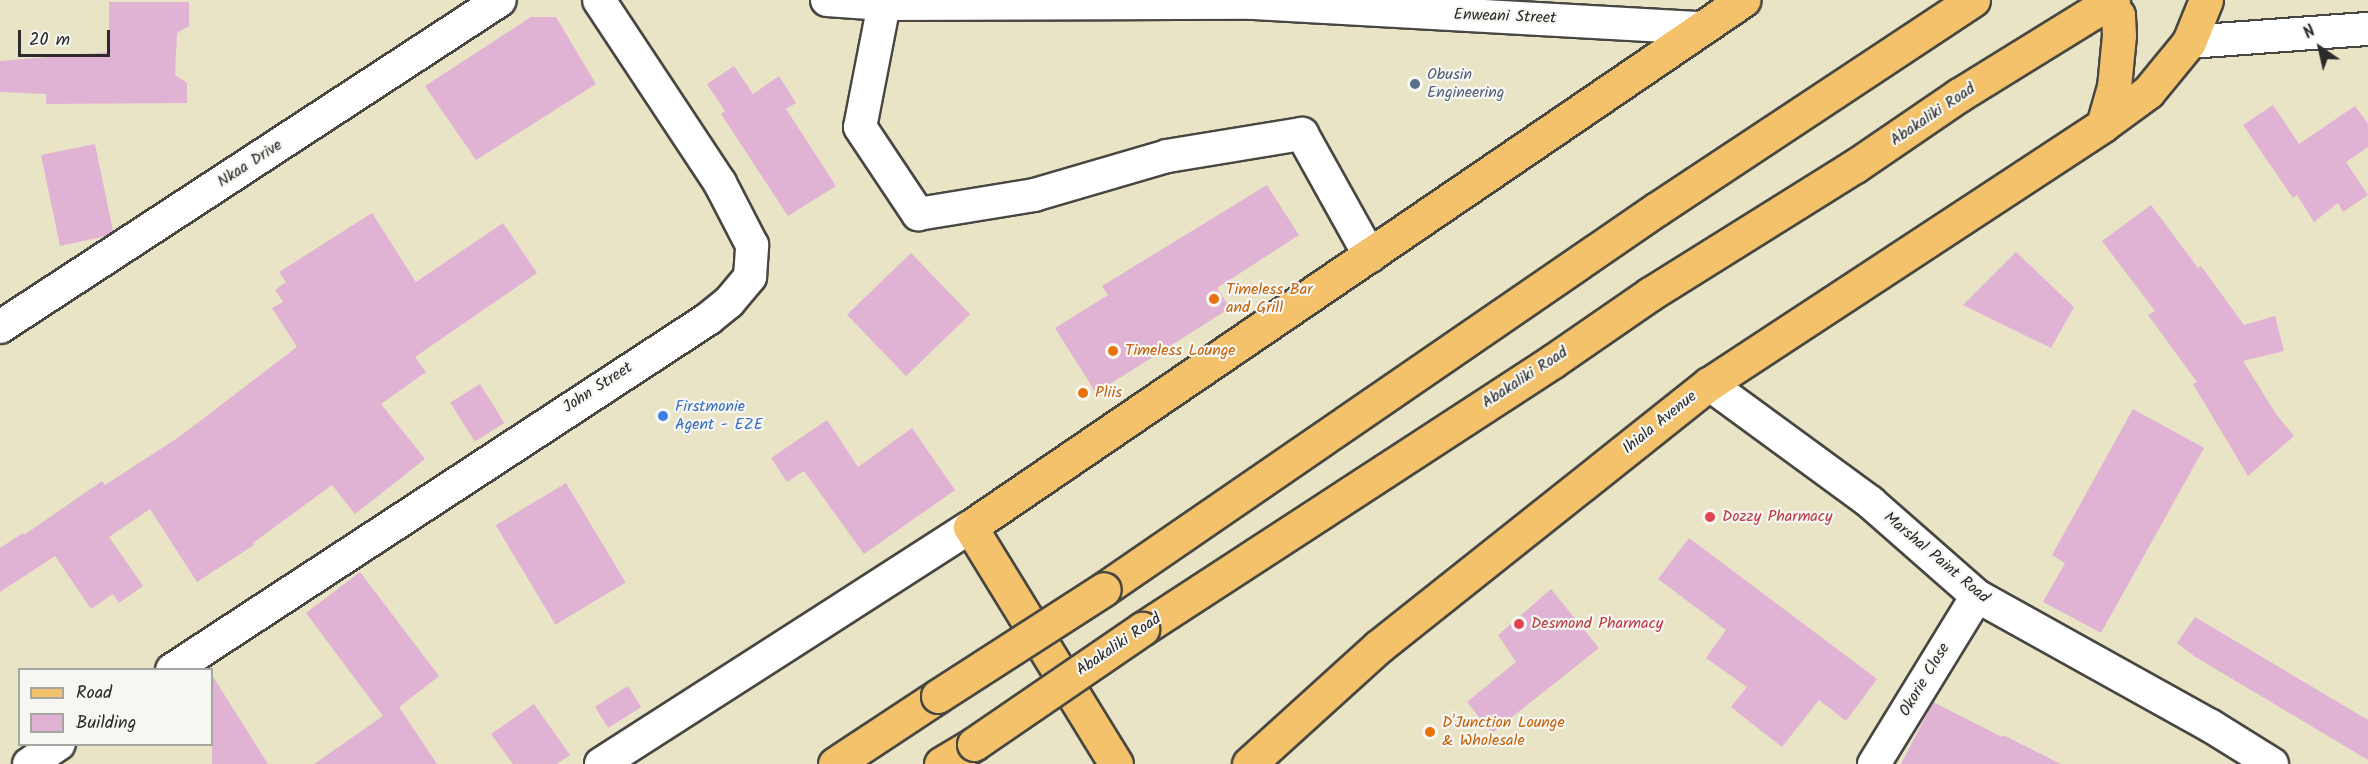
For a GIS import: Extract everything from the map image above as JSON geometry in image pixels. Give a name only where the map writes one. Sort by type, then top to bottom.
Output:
[{"type":"main road","points":[[1116,764],[970,527],[1743,0]]},
{"type":"main road","points":[[835,764],[1104,589],[1657,209],[1973,0]]},
{"type":"main road","name":"Ihiala Avenue","points":[[1249,764],[1378,647],[1709,384],[2103,125],[2148,92],[2189,42],[2206,0]]},
{"type":"main road","points":[[2103,125],[2114,87],[2119,35],[2118,15],[2110,2]]},
{"type":"main road","name":"Abakaliki Road","points":[[941,764],[1650,294],[1856,166],[1959,95],[2110,2]]},
{"type":"street","name":"Nkaa Drive","points":[[0,327],[500,0]]},
{"type":"street","name":"John Street","points":[[174,668],[708,319],[729,302],[750,278],[752,245],[720,183],[599,0]]},
{"type":"street","name":"Enweani Street","points":[[827,0],[884,4],[1252,3],[1703,28]]},
{"type":"street","points":[[884,4],[860,126],[918,214],[1034,195],[1167,156],[1302,134],[1370,256]]},
{"type":"street","points":[[2189,42],[2368,29]]},
{"type":"street","name":"Marshal Paint Road","points":[[1709,384],[1870,502],[1977,596],[2211,726],[2272,764]]},
{"type":"street","points":[[601,764],[970,527]]},
{"type":"street","name":"Okorie Close","points":[[1874,764],[1977,596]]},
{"type":"street","points":[[29,764],[56,746]]},
{"type":"building","points":[[109,2],[189,2],[189,26],[177,33],[175,75],[187,83],[187,103],[46,104],[46,94],[0,92],[0,61],[109,52]]},
{"type":"building","points":[[531,17],[556,17],[596,84],[476,160],[425,86]]},
{"type":"building","points":[[734,66],[753,94],[779,76],[796,103],[786,109],[836,186],[788,216],[721,114],[725,111],[707,84]]},
{"type":"building","points":[[2273,105],[2299,144],[2355,106],[2368,124],[2368,147],[2346,162],[2368,195],[2343,212],[2338,203],[2314,222],[2297,195],[2293,198],[2243,125]]},
{"type":"building","points":[[95,144],[113,231],[106,236],[60,246],[41,155]]},
{"type":"building","points":[[1267,185],[1299,235],[1217,288],[1230,308],[1096,393],[1055,328],[1108,295],[1102,286]]},
{"type":"building","points":[[2151,205],[2198,268],[2201,266],[2244,325],[2275,316],[2284,351],[2243,361],[2276,414],[2294,436],[2248,476],[2193,384],[2197,382],[2148,315],[2155,311],[2102,241]]},
{"type":"building","points":[[372,213],[416,282],[503,223],[537,273],[415,357],[426,372],[381,404],[425,459],[355,514],[332,485],[253,543],[254,545],[197,582],[150,509],[109,537],[143,586],[119,603],[113,594],[91,609],[55,556],[0,592],[0,548],[23,533],[24,535],[102,481],[105,485],[179,437],[297,347],[272,308],[283,302],[275,290],[286,282],[279,272]]},
{"type":"building","points":[[2016,252],[2074,307],[2051,348],[1963,305]]},
{"type":"building","points":[[911,253],[970,314],[906,376],[847,315]]},
{"type":"building","points":[[480,384],[504,423],[475,442],[450,403]]},
{"type":"building","points":[[2133,409],[2204,448],[2101,633],[2043,602],[2065,563],[2052,555]]},
{"type":"building","points":[[827,420],[858,467],[912,428],[955,490],[864,554],[804,471],[787,482],[771,458]]},
{"type":"building","points":[[566,483],[626,582],[555,625],[496,525]]},
{"type":"building","points":[[1689,538],[1877,679],[1846,721],[1819,700],[1782,747],[1731,707],[1747,687],[1706,658],[1726,630],[1658,579]]},
{"type":"building","points":[[360,572],[439,676],[399,707],[437,764],[314,764],[383,716],[306,613]]},
{"type":"building","points":[[1551,589],[1599,648],[1492,733],[1467,702],[1516,662],[1498,635]]},
{"type":"building","points":[[2195,617],[2368,720],[2368,760],[2194,656],[2177,643]]},
{"type":"building","points":[[213,677],[268,764],[212,764],[213,746]]},
{"type":"building","points":[[628,686],[641,707],[608,728],[595,707]]},
{"type":"building","points":[[1933,702],[2002,737],[2003,735],[2061,764],[1901,764]]},
{"type":"building","points":[[534,704],[570,755],[557,764],[513,764],[491,734]]},
{"type":"place","name":"Obusin Engineering","points":[[1415,84]]},
{"type":"place","name":"Timeless Bar and Grill","points":[[1214,299]]},
{"type":"place","name":"Timeless Lounge","points":[[1113,351]]},
{"type":"place","name":"Pliis","points":[[1083,393]]},
{"type":"place","name":"Firstmonie Agent - EZE","points":[[663,416]]},
{"type":"place","name":"Dozzy Pharmacy","points":[[1710,517]]},
{"type":"place","name":"Desmond Pharmacy","points":[[1519,624]]},
{"type":"place","name":"D'Junction Lounge & Wholesale","points":[[1430,732]]}]
